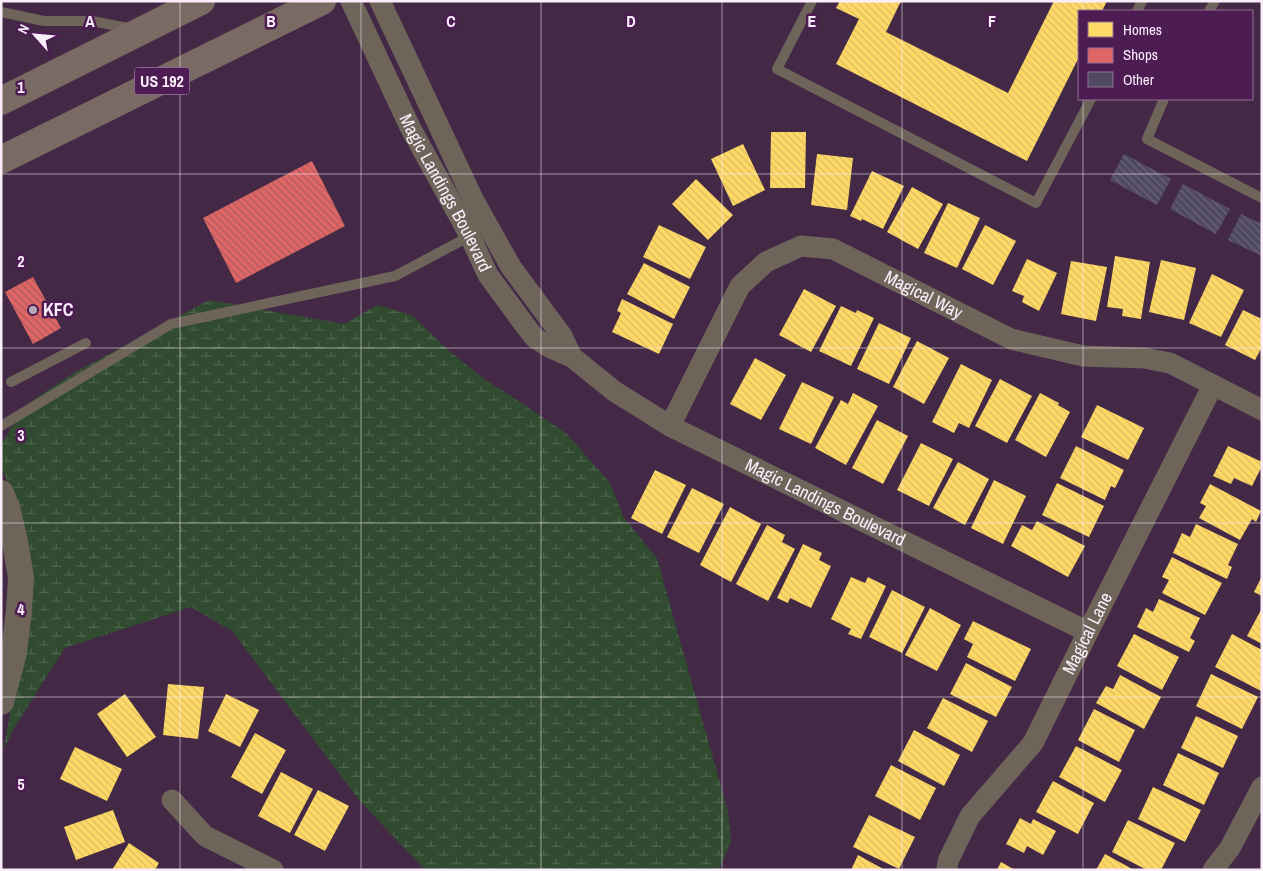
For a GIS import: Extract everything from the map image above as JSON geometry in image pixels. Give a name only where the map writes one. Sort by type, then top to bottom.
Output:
[{"type":"highway","points":[[1,101],[201,1]]},
{"type":"highway","name":"US 192","points":[[1,160],[322,1]]},
{"type":"street","name":"Magic Landings Boulevard","points":[[351,1],[410,126],[479,231]]},
{"type":"street","name":"Magic Landings Boulevard","points":[[380,1],[474,201],[488,275],[535,338],[572,357],[614,391],[670,426],[1088,632]]},
{"type":"street","name":"Magical Way","points":[[670,426],[740,286],[766,262],[801,246],[833,249],[1011,339],[1082,356],[1144,358],[1170,363],[1262,410]]},
{"type":"street","name":"Magical Lane","points":[[946,870],[948,861],[970,816],[1033,743],[1213,385]]},
{"type":"street","points":[[1,493],[10,518],[21,578],[14,653],[1,702]]},
{"type":"street","points":[[1214,870],[1230,848],[1262,786]]},
{"type":"street","points":[[172,800],[205,836],[273,870]]},
{"type":"lane","points":[[812,1],[777,69],[1036,204],[1090,100]]},
{"type":"lane","points":[[1,12],[44,21],[92,22],[141,31]]},
{"type":"lane","points":[[1164,100],[1147,139],[1262,198]]},
{"type":"lane","points":[[1,426],[171,324],[395,276],[479,231]]},
{"type":"lane","points":[[12,382],[86,343]]},
{"type":"green space","points":[[209,300],[344,324],[377,305],[412,315],[447,349],[484,379],[567,434],[610,483],[624,518],[657,558],[728,812],[731,841],[719,870],[425,870],[360,801],[232,631],[191,607],[65,648],[14,728],[3,751],[14,692],[10,487],[1,467],[1,445],[24,406],[72,374]]},
{"type":"building: Homes","points":[[840,1],[901,1],[886,32],[1008,93],[1054,1],[1107,1],[1102,10],[1078,10],[1078,59],[1027,161],[836,64],[859,19],[836,8]]},
{"type":"building: Homes","points":[[771,132],[806,132],[805,188],[770,188]]},
{"type":"building: Homes","points":[[743,144],[765,190],[733,206],[711,159]]},
{"type":"building: Homes","points":[[817,154],[853,158],[847,210],[811,205]]},
{"type":"building: Homes","points":[[872,171],[904,186],[883,229],[862,219],[861,221],[850,216]]},
{"type":"building: Homes","points":[[696,179],[733,215],[708,240],[672,204]]},
{"type":"building: Homes","points":[[912,187],[943,204],[918,249],[887,232]]},
{"type":"building: Homes","points":[[948,203],[980,218],[957,268],[924,253]]},
{"type":"building: Homes","points":[[659,225],[706,247],[690,279],[643,257]]},
{"type":"building: Homes","points":[[985,225],[1016,241],[993,285],[962,269]]},
{"type":"building: Homes","points":[[1115,256],[1150,262],[1141,319],[1122,316],[1123,309],[1107,307]]},
{"type":"building: Homes","points":[[1027,259],[1057,273],[1039,311],[1022,302],[1024,296],[1012,291]]},
{"type":"building: Homes","points":[[1161,260],[1196,268],[1184,320],[1149,312]]},
{"type":"building: Homes","points":[[1071,261],[1107,267],[1096,321],[1061,314]]},
{"type":"building: Homes","points":[[644,263],[690,287],[674,319],[627,294]]},
{"type":"building: Homes","points":[[1212,274],[1244,290],[1221,337],[1189,323]]},
{"type":"building: Homes","points":[[804,289],[836,306],[811,352],[779,335]]},
{"type":"building: Homes","points":[[622,299],[673,324],[659,354],[612,332],[621,313],[617,311]]},
{"type":"building: Homes","points":[[841,306],[856,313],[857,310],[874,318],[851,366],[819,351]]},
{"type":"building: Homes","points":[[1243,310],[1262,319],[1262,347],[1255,360],[1225,345]]},
{"type":"building: Homes","points":[[879,323],[911,338],[889,384],[857,369]]},
{"type":"building: Homes","points":[[917,341],[949,358],[924,404],[893,387]]},
{"type":"building: Homes","points":[[755,358],[786,375],[761,420],[730,404]]},
{"type":"building: Homes","points":[[961,364],[992,380],[969,428],[959,423],[954,433],[932,422]]},
{"type":"building: Homes","points":[[1000,379],[1032,396],[1007,443],[975,426]]},
{"type":"building: Homes","points":[[802,382],[834,397],[811,444],[779,429]]},
{"type":"building: Homes","points":[[853,393],[878,406],[846,465],[815,448],[841,400],[848,404]]},
{"type":"building: Homes","points":[[1040,393],[1059,403],[1058,405],[1070,412],[1046,457],[1015,440]]},
{"type":"building: Homes","points":[[1097,405],[1144,428],[1128,460],[1081,437]]},
{"type":"building: Homes","points":[[877,420],[908,436],[883,484],[852,468]]},
{"type":"building: Homes","points":[[921,443],[953,459],[929,506],[897,490]]},
{"type":"building: Homes","points":[[1076,446],[1124,470],[1115,488],[1111,486],[1105,500],[1060,478]]},
{"type":"building: Homes","points":[[1228,446],[1262,462],[1262,466],[1252,486],[1234,478],[1231,484],[1213,476]]},
{"type":"building: Homes","points":[[958,462],[989,479],[965,525],[933,508]]},
{"type":"building: Homes","points":[[655,470],[686,485],[662,534],[631,518]]},
{"type":"building: Homes","points":[[994,480],[1026,496],[1003,544],[971,528]]},
{"type":"building: Homes","points":[[1057,483],[1104,506],[1089,537],[1042,515]]},
{"type":"building: Homes","points":[[1210,484],[1261,511],[1256,522],[1252,519],[1240,540],[1199,518],[1206,506],[1200,503]]},
{"type":"building: Homes","points":[[692,488],[724,504],[699,553],[667,537]]},
{"type":"building: Homes","points":[[730,507],[761,524],[731,582],[700,565]]},
{"type":"building: Homes","points":[[1037,521],[1085,546],[1068,577],[1011,546],[1022,525],[1032,530]]},
{"type":"building: Homes","points":[[1196,524],[1238,544],[1228,565],[1232,567],[1227,579],[1173,553],[1182,533],[1190,537]]},
{"type":"building: Homes","points":[[767,525],[785,535],[782,542],[795,549],[768,601],[736,584]]},
{"type":"building: Homes","points":[[803,544],[822,553],[819,560],[831,566],[811,608],[790,598],[788,603],[777,598]]},
{"type":"building: Homes","points":[[1172,557],[1222,583],[1205,615],[1162,593],[1169,580],[1162,577]]},
{"type":"building: Homes","points":[[1262,576],[1262,596],[1254,592]]},
{"type":"building: Homes","points":[[851,577],[865,583],[868,577],[886,586],[861,639],[848,634],[851,629],[831,619]]},
{"type":"building: Homes","points":[[892,590],[925,607],[902,653],[869,637]]},
{"type":"building: Homes","points":[[1159,599],[1200,618],[1190,638],[1195,641],[1189,652],[1137,627],[1146,608],[1153,612]]},
{"type":"building: Homes","points":[[930,608],[961,625],[937,671],[905,655]]},
{"type":"building: Homes","points":[[1262,608],[1262,644],[1247,636]]},
{"type":"building: Homes","points":[[973,621],[1031,649],[1015,681],[967,657],[973,644],[964,639]]},
{"type":"building: Homes","points":[[1134,634],[1179,657],[1162,690],[1117,666]]},
{"type":"building: Homes","points":[[1232,634],[1262,650],[1261,691],[1215,667]]},
{"type":"building: Homes","points":[[966,663],[1012,687],[996,717],[950,694]]},
{"type":"building: Homes","points":[[1211,674],[1258,697],[1242,729],[1196,706]]},
{"type":"building: Homes","points":[[1120,675],[1161,697],[1144,729],[1096,703],[1106,686],[1113,689]]},
{"type":"building: Homes","points":[[168,684],[204,687],[198,739],[163,735]]},
{"type":"building: Homes","points":[[125,694],[156,737],[127,757],[97,714]]},
{"type":"building: Homes","points":[[226,694],[259,710],[240,747],[208,731]]},
{"type":"building: Homes","points":[[943,698],[988,721],[972,752],[927,728]]},
{"type":"building: Homes","points":[[1094,709],[1135,730],[1119,762],[1078,740]]},
{"type":"building: Homes","points":[[1196,716],[1238,736],[1223,768],[1181,748]]},
{"type":"building: Homes","points":[[914,730],[960,755],[944,786],[898,761]]},
{"type":"building: Homes","points":[[255,733],[286,750],[262,794],[231,777]]},
{"type":"building: Homes","points":[[1076,746],[1122,770],[1105,802],[1059,777]]},
{"type":"building: Homes","points":[[75,747],[122,769],[107,801],[60,779]]},
{"type":"building: Homes","points":[[1178,753],[1219,773],[1204,805],[1163,785]]},
{"type":"building: Homes","points":[[891,765],[936,788],[920,820],[875,796]]},
{"type":"building: Homes","points":[[281,772],[313,789],[290,833],[258,816]]},
{"type":"building: Homes","points":[[1053,781],[1094,803],[1078,834],[1036,812]]},
{"type":"building: Homes","points":[[1153,787],[1201,810],[1185,842],[1138,819]]},
{"type":"building: Homes","points":[[318,790],[349,806],[325,851],[294,835]]},
{"type":"building: Homes","points":[[113,810],[125,842],[76,860],[64,827]]},
{"type":"building: Homes","points":[[869,815],[915,837],[899,869],[853,847]]},
{"type":"building: Homes","points":[[1020,818],[1031,824],[1033,819],[1056,831],[1043,855],[1027,846],[1024,853],[1006,844]]},
{"type":"building: Homes","points":[[1128,820],[1175,843],[1161,870],[1147,870],[1112,852]]},
{"type":"building: Homes","points":[[129,843],[159,863],[155,870],[112,870]]},
{"type":"building: Homes","points":[[1105,854],[1134,870],[1096,870]]},
{"type":"building: Homes","points":[[858,855],[885,870],[851,870]]},
{"type":"building: Homes","points":[[1001,862],[1015,870],[997,870]]},
{"type":"building: Shops","points":[[312,161],[345,226],[236,283],[203,218]]},
{"type":"building: Shops","name":"KFC","points":[[33,277],[61,328],[33,344],[5,292]]},
{"type":"building: Other","points":[[1124,154],[1171,179],[1157,205],[1110,180]]},
{"type":"building: Other","points":[[1183,184],[1230,209],[1216,234],[1170,209]]},
{"type":"building: Other","points":[[1241,214],[1262,224],[1262,256],[1228,240]]},
{"type":"place","name":"KFC","points":[[33,310]]}]
